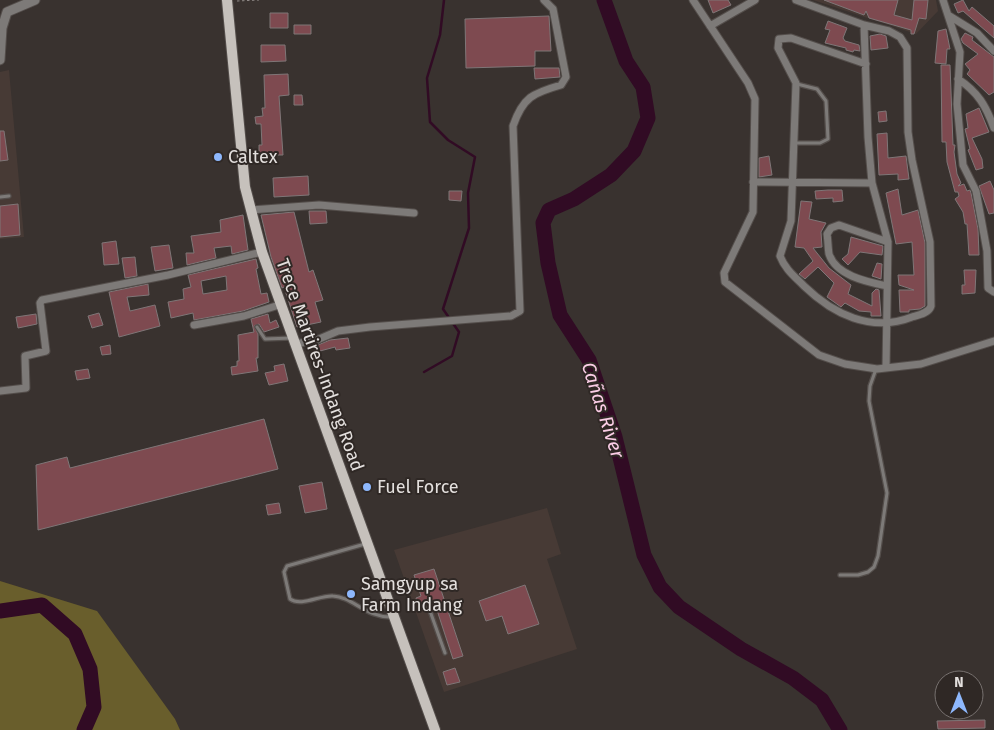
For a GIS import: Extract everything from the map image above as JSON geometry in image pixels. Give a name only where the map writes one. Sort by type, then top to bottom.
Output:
[{"type":"main road","name":"Trece Martires-Indang Road","points":[[227,0],[240,148],[250,210],[279,305],[396,617],[435,730]]},
{"type":"street","points":[[0,60],[2,28],[7,12],[35,0]]},
{"type":"street","points":[[294,341],[317,340],[338,331],[444,320],[511,316],[520,310],[513,126],[519,107],[538,92],[561,85],[566,77],[553,9],[544,0]]},
{"type":"street","points":[[693,0],[748,83],[755,99],[753,212],[724,272],[726,282],[819,355],[845,364],[877,369],[921,364],[994,341]]},
{"type":"street","points":[[710,26],[755,0]]},
{"type":"street","points":[[796,0],[889,31],[900,37],[907,48],[908,132],[912,160],[930,242],[930,309],[899,322],[860,321],[828,307],[785,268],[780,256],[791,221],[796,83],[778,48],[779,39],[791,38],[866,64]]},
{"type":"street","points":[[943,0],[960,52],[957,104],[963,165],[976,191],[987,252],[988,288],[994,292]]},
{"type":"street","points":[[948,15],[977,33],[994,51]]},
{"type":"street","points":[[864,24],[868,137],[872,183],[888,242],[886,368]]},
{"type":"street","points":[[958,79],[973,89],[985,104],[994,128]]},
{"type":"street","points":[[753,182],[872,183]]},
{"type":"street","points":[[250,210],[319,204],[414,213]]},
{"type":"street","points":[[887,286],[851,276],[833,262],[829,254],[827,234],[831,228],[839,226],[888,242]]},
{"type":"street","points":[[0,391],[26,388],[25,356],[46,351],[40,303],[42,300],[168,275],[262,252]]},
{"type":"street","points":[[194,325],[244,316],[279,305]]},
{"type":"lane","points":[[793,143],[820,143],[828,139],[826,101],[817,89],[796,83]]},
{"type":"lane","points":[[0,197],[9,196]]},
{"type":"lane","points":[[257,327],[265,339],[294,341]]},
{"type":"lane","points":[[840,575],[858,576],[868,572],[874,567],[878,556],[887,493],[869,401],[870,386],[877,369]]},
{"type":"lane","points":[[368,543],[288,566],[284,572],[290,599],[297,602],[332,595],[378,617],[396,617]]},
{"type":"lane","points":[[426,608],[430,611],[445,654]]},
{"type":"path","points":[[227,0],[259,0]]},
{"type":"shaded area","points":[[813,0],[936,0],[938,11],[916,34]]},
{"type":"shaded area","points":[[9,70],[24,237],[0,239],[0,72]]},
{"type":"shaded area","points":[[547,508],[561,554],[547,559],[577,649],[444,692],[394,550]]},
{"type":"shaded area","points":[[0,581],[97,611],[175,719],[180,730],[0,730]]},
{"type":"building","points":[[708,0],[728,0],[731,5],[713,13]]},
{"type":"building","points":[[824,0],[898,0],[894,15],[912,20],[914,0],[928,0],[926,19],[919,18],[914,34],[911,34],[911,30],[869,18],[866,11],[864,15]]},
{"type":"building","points":[[963,0],[969,11],[972,7],[994,26],[994,38],[963,11],[958,13],[954,4]]},
{"type":"building","points":[[270,13],[288,13],[288,28],[270,28]]},
{"type":"building","points":[[549,16],[551,51],[535,51],[535,66],[466,68],[465,19]]},
{"type":"building","points":[[828,21],[847,28],[843,38],[845,41],[859,45],[860,51],[854,50],[853,52],[846,50],[846,48],[825,43],[830,30],[825,29]]},
{"type":"building","points":[[294,25],[311,25],[311,34],[294,34]]},
{"type":"building","points":[[946,29],[950,49],[947,49],[946,64],[935,63],[938,31]]},
{"type":"building","points":[[965,33],[973,37],[972,40],[994,57],[994,92],[989,95],[967,74],[970,70],[965,64],[978,54],[963,43],[961,39]]},
{"type":"building","points":[[880,34],[886,36],[888,48],[871,50],[870,36]]},
{"type":"building","points":[[261,45],[285,45],[286,61],[261,62]]},
{"type":"building","points":[[941,65],[950,65],[953,145],[955,145],[957,174],[961,183],[958,186],[964,184],[967,191],[970,190],[971,193],[978,229],[979,255],[969,255],[967,224],[965,224],[963,212],[955,199],[959,196],[958,192],[955,192],[947,162],[946,142],[942,142]]},
{"type":"building","points":[[534,68],[559,68],[560,77],[535,79]]},
{"type":"building","points":[[288,74],[289,95],[279,96],[283,155],[268,155],[268,160],[259,160],[259,145],[262,145],[261,124],[256,124],[255,117],[263,116],[262,108],[265,108],[264,75]]},
{"type":"building","points":[[294,95],[302,95],[303,105],[294,105]]},
{"type":"building","points":[[979,108],[989,132],[972,138],[982,159],[983,168],[976,170],[968,150],[970,149],[965,129],[968,128],[966,114]]},
{"type":"building","points":[[886,111],[887,121],[879,122],[878,112]]},
{"type":"building","points":[[0,131],[4,131],[8,160],[0,161]]},
{"type":"building","points":[[887,133],[888,158],[906,156],[909,179],[898,180],[898,174],[879,175],[877,134]]},
{"type":"building","points":[[769,156],[772,175],[759,177],[759,158]]},
{"type":"building","points":[[308,176],[309,195],[274,197],[273,178]]},
{"type":"building","points":[[990,181],[994,190],[994,213],[989,214],[979,186]]},
{"type":"building","points":[[898,189],[902,215],[918,210],[925,243],[925,306],[920,309],[909,310],[909,312],[900,312],[899,290],[914,290],[899,285],[898,275],[914,275],[912,242],[896,244],[886,193]]},
{"type":"building","points":[[842,190],[843,201],[833,202],[833,198],[816,199],[815,191]]},
{"type":"building","points":[[449,191],[462,191],[461,201],[449,200]]},
{"type":"building","points":[[801,201],[812,202],[809,219],[826,223],[821,232],[822,247],[813,248],[829,268],[851,285],[848,294],[872,306],[872,293],[876,289],[879,290],[881,316],[871,316],[871,312],[859,311],[845,303],[841,307],[827,297],[834,283],[818,267],[805,279],[799,274],[813,261],[804,248],[795,247]]},
{"type":"building","points":[[18,204],[20,235],[0,237],[0,206]]},
{"type":"building","points":[[309,211],[326,211],[327,223],[310,224]]},
{"type":"building","points":[[294,212],[309,272],[313,270],[323,300],[315,302],[321,322],[297,327],[284,287],[282,288],[271,257],[261,215]]},
{"type":"building","points":[[243,215],[248,250],[232,254],[231,246],[214,248],[216,258],[187,265],[186,253],[194,253],[191,236],[221,232],[220,220]]},
{"type":"building","points":[[851,237],[883,246],[882,255],[860,252],[848,265],[842,259],[848,254]]},
{"type":"building","points":[[116,241],[119,264],[104,265],[102,243]]},
{"type":"building","points":[[169,245],[173,268],[155,271],[151,247]]},
{"type":"building","points":[[135,257],[137,276],[125,278],[122,258]]},
{"type":"building","points":[[256,259],[261,294],[267,293],[269,302],[243,311],[194,320],[193,313],[171,318],[168,302],[184,299],[183,289],[191,287],[188,275]],"holes":[[[226,276],[227,290],[203,294],[201,281]]]},
{"type":"building","points":[[877,263],[882,264],[881,279],[872,276]]},
{"type":"building","points":[[964,270],[976,270],[975,293],[962,294],[962,285],[965,285]]},
{"type":"building","points":[[148,284],[149,295],[127,297],[130,311],[155,305],[160,326],[119,337],[109,292]]},
{"type":"building","points":[[99,313],[103,325],[92,328],[88,316]]},
{"type":"building","points":[[36,314],[37,324],[18,328],[16,317]]},
{"type":"building","points":[[268,314],[270,323],[276,320],[279,327],[264,332],[259,324],[254,326],[258,334],[258,358],[256,358],[258,371],[232,375],[231,367],[237,366],[237,361],[239,361],[238,335],[254,332],[251,319]]},
{"type":"building","points":[[348,338],[350,348],[336,350],[335,347],[320,351],[318,345],[330,340]]},
{"type":"building","points":[[110,345],[111,354],[102,355],[100,347]]},
{"type":"building","points":[[284,364],[288,381],[269,385],[265,373],[275,371],[274,366]]},
{"type":"building","points":[[88,369],[90,378],[77,380],[75,371]]},
{"type":"building","points":[[343,417],[345,427],[337,429],[335,419]]},
{"type":"building","points":[[264,419],[278,469],[38,530],[36,465],[67,457],[70,468]]},
{"type":"building","points":[[322,482],[327,509],[305,513],[299,486]]},
{"type":"building","points":[[279,503],[281,513],[268,515],[266,505]]},
{"type":"building","points":[[434,569],[463,656],[453,659],[434,601],[418,606],[416,598],[421,596],[414,575]]},
{"type":"building","points":[[525,585],[539,624],[508,634],[502,616],[486,621],[479,601]]},
{"type":"building","points":[[455,668],[460,682],[447,685],[443,672]]},
{"type":"building","points":[[985,720],[985,728],[938,729],[937,721]]},
{"type":"waterway","points":[[424,372],[452,356],[459,332],[443,309],[469,228],[468,193],[475,157],[448,140],[430,122],[427,78],[440,35],[444,0]]},
{"type":"waterway","name":"Cañas River","points":[[604,0],[626,61],[643,87],[648,118],[634,151],[611,175],[574,199],[549,210],[543,223],[548,263],[560,315],[589,360],[615,437],[644,555],[660,587],[679,607],[741,649],[793,678],[822,700],[840,730]]},
{"type":"waterway","points":[[0,611],[42,605],[75,634],[90,669],[94,707],[84,730]]},
{"type":"place","name":"Caltex","points":[[218,157]]},
{"type":"place","name":"Fuel Force","points":[[367,487]]},
{"type":"place","name":"Samgyup sa Farm Indang","points":[[351,594]]}]
